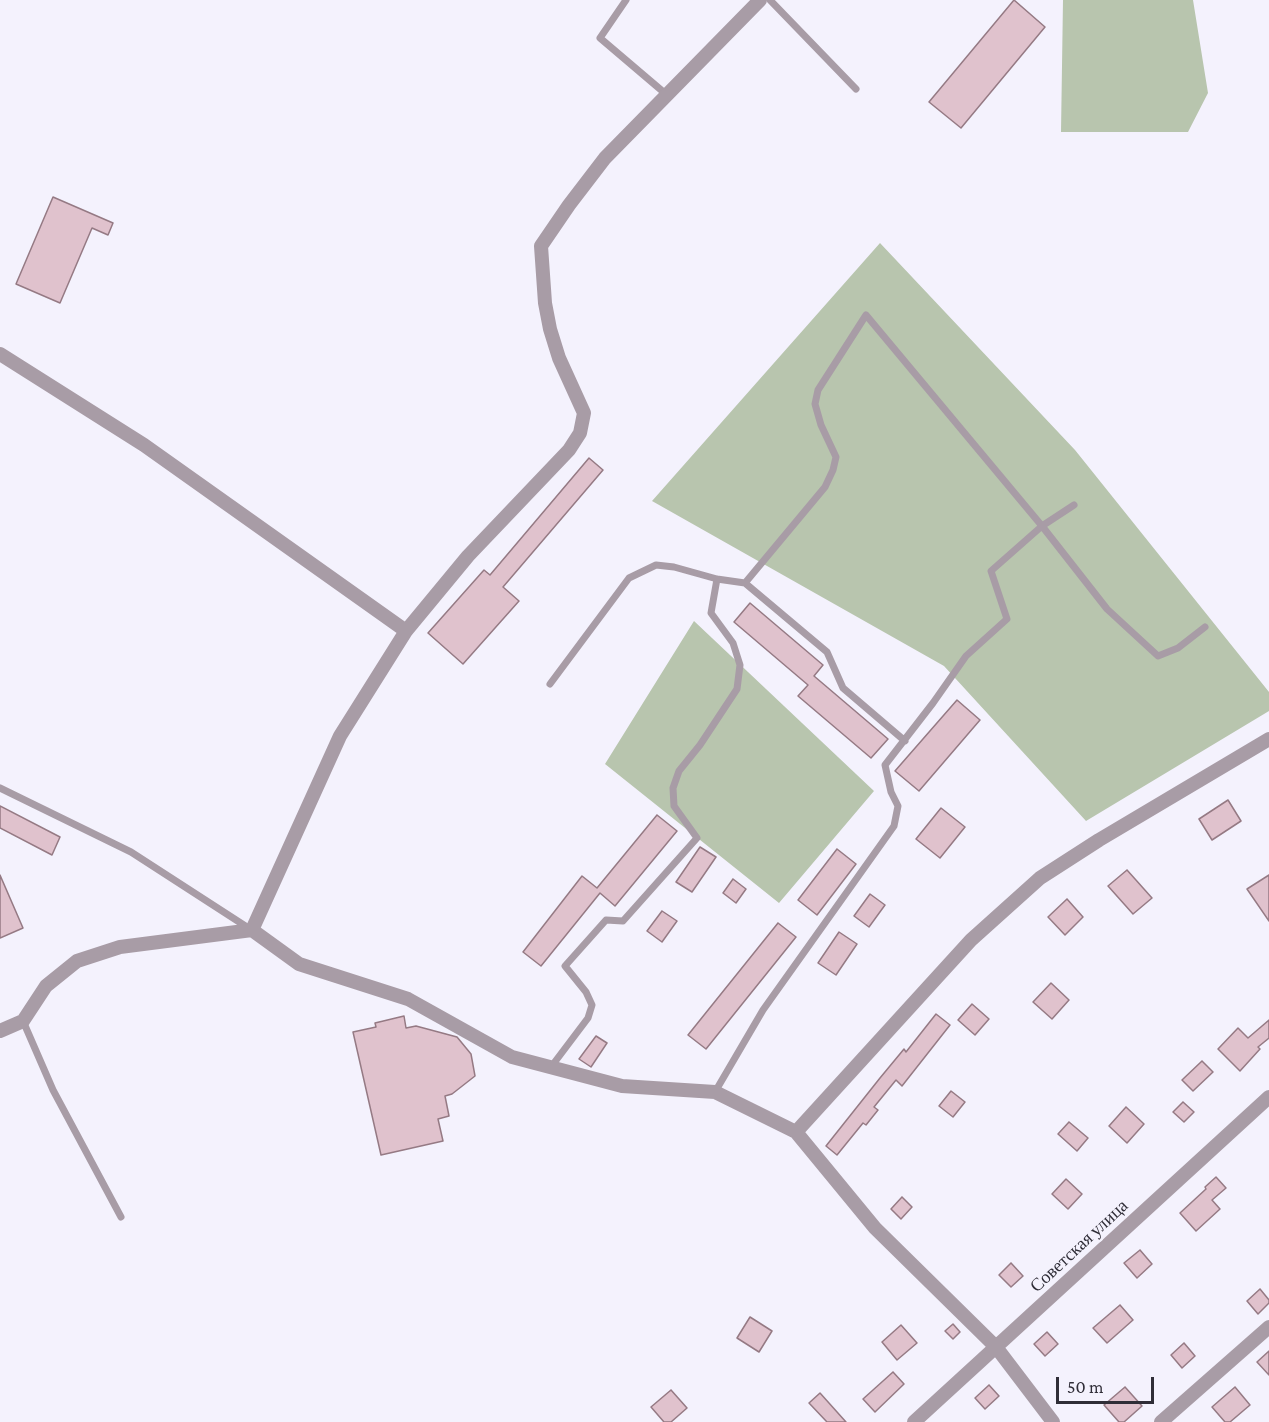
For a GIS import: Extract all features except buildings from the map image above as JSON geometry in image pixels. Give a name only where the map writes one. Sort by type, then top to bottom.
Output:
[{"type":"street","points":[[252,930],[340,736],[406,631],[468,555],[569,450],[580,433],[584,413],[549,329],[541,246],[605,158],[760,0]]},
{"type":"street","points":[[0,354],[144,445],[406,631]]},
{"type":"street","points":[[795,1132],[971,940],[1040,878],[1269,738]]},
{"type":"street","points":[[0,1031],[22,1021],[46,986],[77,962],[120,946],[252,930],[299,964],[408,999],[512,1057],[622,1086],[715,1092],[795,1132],[875,1227],[996,1347],[1053,1422]]},
{"type":"street","name":"Советская улица","points":[[914,1422],[1269,1097]]},
{"type":"street","points":[[1161,1422],[1269,1327]]},
{"type":"lane","points":[[626,0],[600,38],[667,95]]},
{"type":"lane","points":[[770,0],[856,89]]},
{"type":"lane","points":[[745,583],[825,487],[833,470],[836,457],[821,426],[815,404],[818,390],[866,315],[1042,526],[1107,609],[1158,656],[1178,648],[1205,627]]},
{"type":"lane","points":[[715,1092],[764,1010],[894,826],[898,806],[891,792],[885,765],[966,656],[1006,619],[991,571],[1042,526],[1074,506]]},
{"type":"lane","points":[[550,684],[629,578],[656,565],[674,567],[717,579],[745,583],[827,652],[843,688],[905,741]]},
{"type":"lane","points":[[551,1067],[588,1018],[592,1005],[586,992],[565,966],[606,920],[623,921],[697,838],[674,806],[673,788],[679,771],[700,745],[737,689],[740,665],[733,643],[711,613],[717,579]]},
{"type":"lane","points":[[0,788],[131,852],[252,930]]},
{"type":"lane","points":[[22,1021],[53,1090],[121,1217]]},
{"type":"green space","points":[[1063,0],[1193,0],[1208,93],[1188,132],[1061,132]]},
{"type":"green space","points":[[880,243],[1075,450],[1269,692],[1269,711],[1086,821],[944,666],[652,501]]},
{"type":"green space","points":[[694,621],[874,791],[779,903],[605,764]]}]
